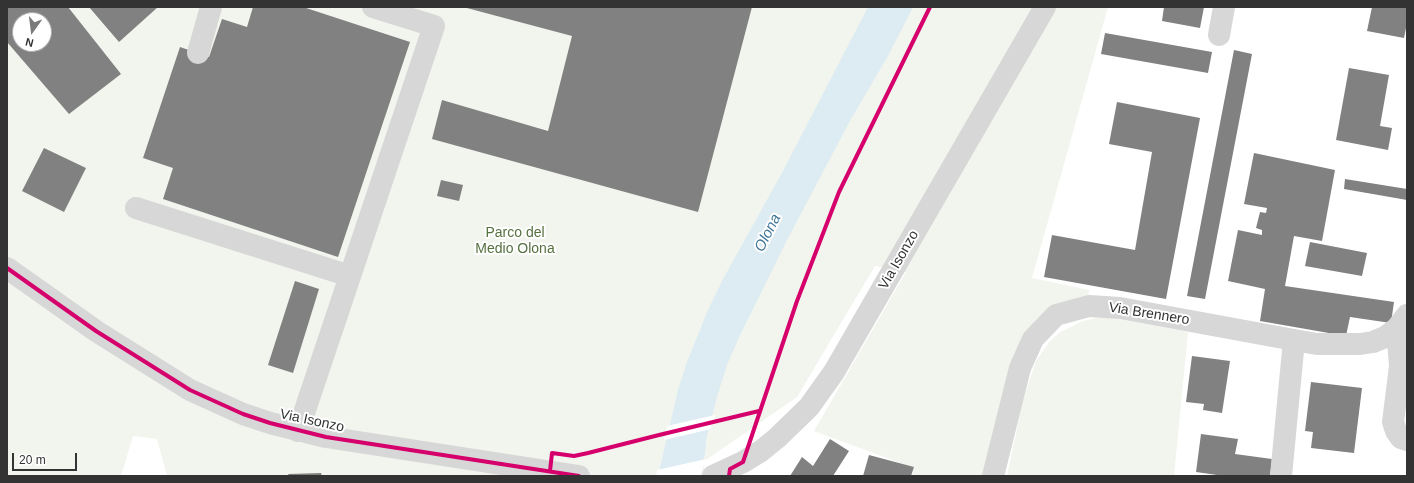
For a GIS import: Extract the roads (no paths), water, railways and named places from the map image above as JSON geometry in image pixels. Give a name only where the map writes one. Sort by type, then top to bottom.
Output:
[{"type":"street","points":[[198,53],[211,7]]},
{"type":"street","points":[[298,431],[434,26],[373,7]]},
{"type":"street","name":"Via Isonzo","points":[[724,473],[761,451],[793,424],[809,407],[834,372],[1045,7]]},
{"type":"street","points":[[1219,35],[1224,7]]},
{"type":"street","points":[[136,208],[350,276]]},
{"type":"street","name":"Via Isonzo","points":[[7,268],[96,330],[190,390],[243,414],[298,431],[326,437],[579,476]]},
{"type":"street","name":"Via Brennero","points":[[994,476],[1020,368],[1033,339],[1056,315],[1089,306],[1120,308],[1317,344],[1360,344],[1373,342],[1385,337],[1402,322]]},
{"type":"street","points":[[1402,322],[1400,366],[1393,422],[1396,431],[1401,438],[1407,440]]},
{"type":"street","points":[[1281,476],[1294,340]]},
{"type":"water","name":"Olona","points":[[868,7],[913,7],[888,56],[851,119],[787,240],[739,337],[727,365],[717,397],[706,440],[705,454],[698,476],[658,476],[678,390],[687,362],[708,310],[722,281],[783,171]]},
{"type":"park label","name":"Parco del Medio Olona","points":[[515,242]]}]
